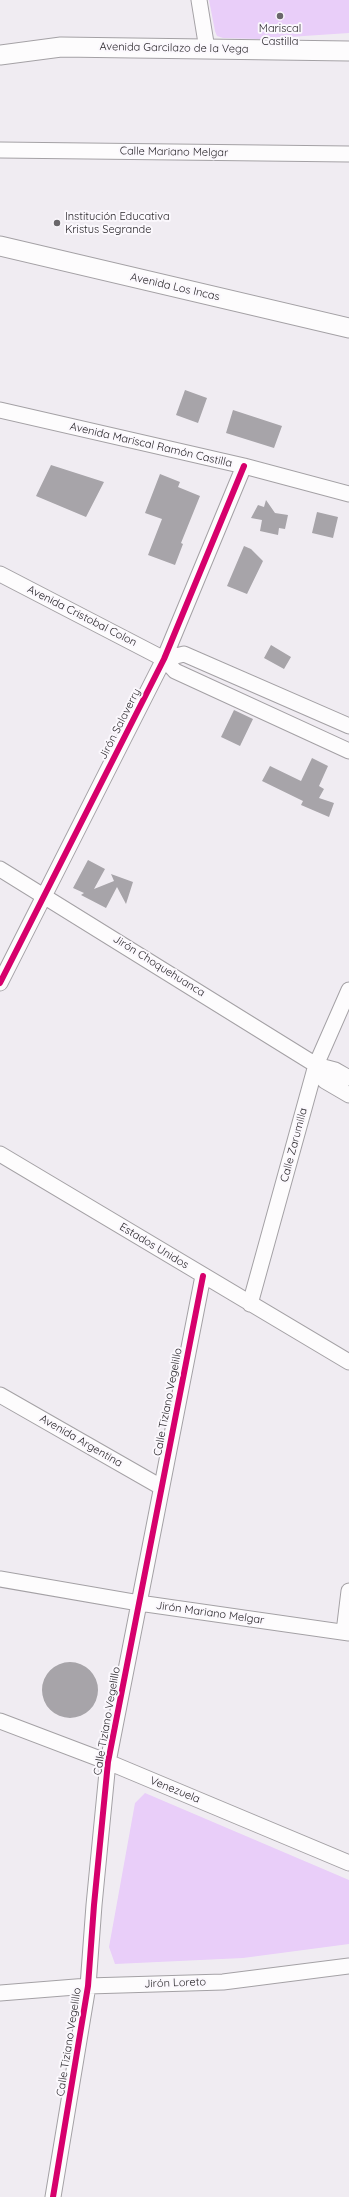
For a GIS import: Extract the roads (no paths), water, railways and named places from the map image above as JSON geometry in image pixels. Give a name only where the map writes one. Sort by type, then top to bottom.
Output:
[{"type":"street","points":[[199,0],[207,49]]},
{"type":"street","name":"Avenida Garcilazo de la Vega","points":[[0,55],[61,47],[349,51]]},
{"type":"street","name":"Calle Mariano Melgar","points":[[0,150],[349,154]]},
{"type":"street","name":"Avenida Los Incas","points":[[0,246],[349,328]]},
{"type":"street","name":"Avenida Mariscal Ramón Castilla","points":[[0,410],[244,466],[349,494]]},
{"type":"street","name":"Jirón Salaverry","points":[[0,983],[164,659],[244,466]]},
{"type":"street","name":"Avenida Cristobal Colon","points":[[0,574],[164,659],[175,672],[349,750]]},
{"type":"street","points":[[164,659],[184,654],[349,726]]},
{"type":"street","name":"Jirón Choquehuanca","points":[[0,868],[316,1065],[335,1070],[349,1078]]},
{"type":"street","name":"Calle Zarumilla","points":[[250,1304],[316,1065],[349,990]]},
{"type":"street","name":"Jirón Choquehuanca","points":[[316,1065],[325,1081],[349,1095]]},
{"type":"street","name":"Estados Unidos","points":[[0,1154],[349,1362]]},
{"type":"street","name":"Calle Tiziano Vegelillo","points":[[53,2197],[88,1986],[94,1905],[108,1762],[203,1276]]},
{"type":"street","name":"Avenida Argentina","points":[[0,1395],[161,1487]]},
{"type":"street","name":"Jirón Mariano Melgar","points":[[0,1579],[139,1603],[346,1633]]},
{"type":"street","points":[[346,1633],[349,1592]]},
{"type":"street","name":"Venezuela","points":[[0,1721],[108,1762],[349,1863]]},
{"type":"street","name":"Jirón Loreto","points":[[0,1992],[88,1986],[222,1982],[349,1966]]},
{"type":"place","name":"Mariscal Castilla","points":[[280,16]]},
{"type":"place","name":"Institución Educativa Kristus Segrande","points":[[57,223]]}]
